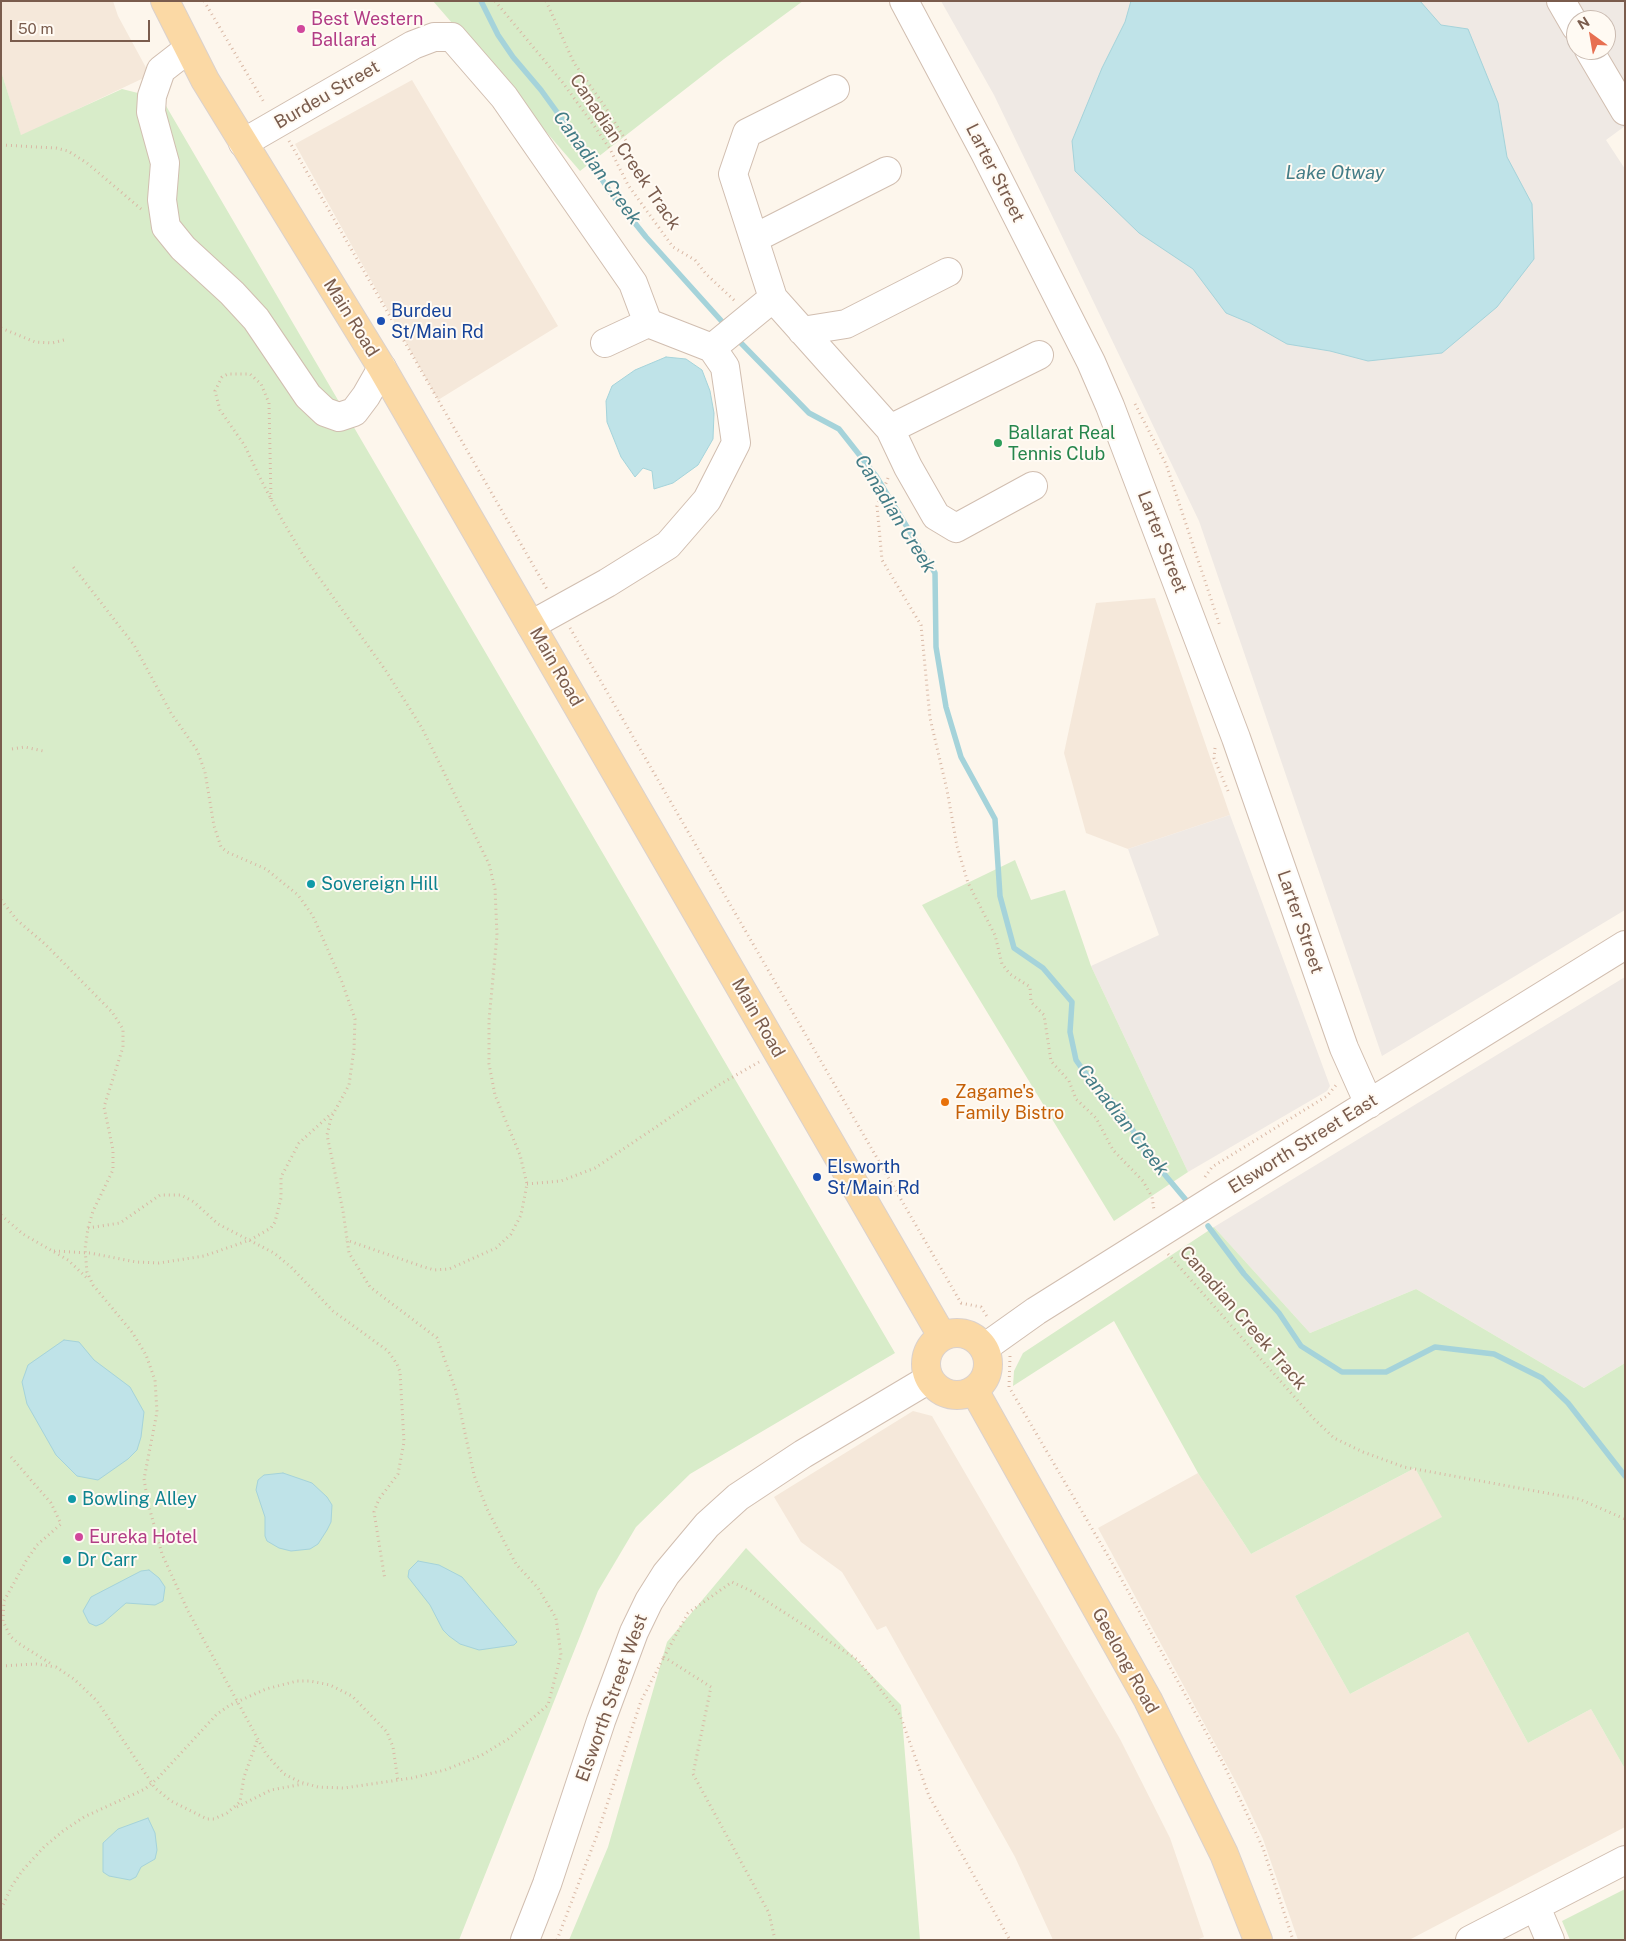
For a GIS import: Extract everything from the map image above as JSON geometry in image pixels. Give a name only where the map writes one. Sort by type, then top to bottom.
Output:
[{"type":"main road","name":"Main Road","points":[[165,1],[188,49],[243,143],[382,368],[942,1336]]},
{"type":"main road","points":[[952,1333],[966,1334],[991,1342],[988,1367],[984,1380],[974,1390],[962,1395],[949,1394],[938,1389],[929,1379],[925,1367],[926,1355],[932,1344],[942,1336],[952,1333]]},
{"type":"main road","name":"Geelong Road","points":[[974,1390],[1161,1726],[1224,1854],[1258,1940]]},
{"type":"street","name":"Larter Street","points":[[904,1],[985,153],[1079,339],[1110,406],[1236,738],[1354,1074],[1369,1104]]},
{"type":"street","name":"Burdeu Street","points":[[243,143],[413,45],[438,36],[452,37],[504,97],[633,283],[648,323]]},
{"type":"street","points":[[188,49],[161,70],[155,81],[151,104],[152,120],[165,163],[162,200],[165,222],[172,236],[256,319],[308,396],[325,412],[339,416],[354,412],[366,396],[382,368]]},
{"type":"street","points":[[1595,60],[1625,111]]},
{"type":"street","points":[[835,89],[747,133],[733,174],[774,298],[890,430],[908,467],[936,516],[956,528],[1033,486]]},
{"type":"street","points":[[755,238],[887,171]]},
{"type":"street","points":[[802,331],[846,324],[948,272]]},
{"type":"street","points":[[712,348],[774,298]]},
{"type":"street","points":[[531,625],[668,545],[707,500],[736,443],[725,367],[712,348],[648,323],[605,343]]},
{"type":"street","points":[[890,430],[1039,355]]},
{"type":"street","name":"Elsworth Street East","points":[[991,1342],[1160,1233],[1625,945]]},
{"type":"street","name":"Elsworth Street West","points":[[525,1940],[547,1884],[601,1721],[634,1632],[649,1601],[666,1574],[707,1525],[738,1497],[803,1454],[929,1379]]},
{"type":"street","points":[[1470,1940],[1625,1860]]},
{"type":"street","points":[[1536,1906],[1550,1940]]},
{"type":"path","points":[[204,1],[270,112]]},
{"type":"path","name":"Canadian Creek Track","points":[[495,1],[551,69],[595,127],[610,149],[628,185],[674,247],[695,260],[706,274],[751,316]]},
{"type":"path","points":[[546,1],[574,63],[606,108],[628,144]]},
{"type":"path","points":[[285,135],[961,1303],[981,1307],[991,1342],[1010,1358],[1009,1387],[1086,1516],[1223,1763],[1264,1848],[1293,1940]]},
{"type":"path","points":[[1,145],[56,148],[68,151],[87,163],[172,236]]},
{"type":"path","points":[[1,328],[35,342],[52,343],[64,340]]},
{"type":"path","points":[[271,499],[269,403],[260,384],[250,374],[228,374],[222,377],[216,391],[220,410],[245,446],[271,499],[302,555],[386,671],[417,720],[489,864],[495,889],[497,935],[489,1020],[489,1064],[495,1095],[520,1156],[526,1184],[521,1215],[511,1234],[496,1248],[448,1269],[434,1270],[346,1240]]},
{"type":"path","name":"Canadian Creek Track","points":[[890,471],[877,506],[882,560],[921,625],[930,718],[956,846],[968,883],[995,935],[1002,964],[1010,974],[1030,986],[1031,1002],[1044,1015],[1051,1061],[1069,1081],[1076,1098],[1096,1118],[1112,1150],[1143,1181],[1150,1193],[1160,1233],[1170,1256],[1312,1418],[1334,1438],[1404,1467],[1579,1499],[1625,1519]]},
{"type":"path","points":[[54,1251],[85,1253],[136,1262],[159,1263],[204,1256],[250,1240],[272,1228],[276,1222],[281,1198],[281,1177],[295,1150],[306,1136],[334,1111],[343,1099],[350,1078],[354,1019],[325,940],[306,906],[283,880],[266,869],[227,852],[221,847],[214,826],[205,772],[198,750],[172,713],[134,645],[71,564]]},
{"type":"path","points":[[12,749],[25,747],[43,751]]},
{"type":"path","points":[[1,900],[17,920],[45,944],[112,1012],[123,1029],[123,1047],[106,1093],[104,1107],[113,1150],[113,1170],[93,1211],[88,1228],[85,1253],[87,1272],[93,1285]]},
{"type":"path","points":[[526,1184],[561,1181],[595,1168],[717,1086],[777,1052]]},
{"type":"path","points":[[1216,1198],[1205,1177],[1212,1167],[1327,1096],[1335,1085],[1354,1074]]},
{"type":"path","points":[[1,1624],[10,1636],[22,1646],[74,1679],[97,1702],[151,1784],[171,1801],[207,1819],[214,1819],[279,1787],[310,1785],[344,1788],[398,1781],[452,1767],[482,1755],[508,1739],[548,1705],[561,1655],[556,1618],[538,1588],[516,1564],[488,1509],[474,1475],[456,1391],[437,1338],[370,1287],[349,1253],[343,1211],[328,1144],[328,1124],[334,1111]]},
{"type":"path","points":[[88,1228],[120,1223],[160,1195],[173,1194],[194,1202],[218,1224],[274,1253],[291,1267],[333,1310],[382,1345],[397,1364],[401,1382],[404,1442],[401,1466],[394,1480],[379,1499],[374,1512],[385,1580]]},
{"type":"path","points":[[1,1215],[23,1234],[54,1251],[78,1268],[132,1332],[146,1355],[155,1380],[157,1412],[144,1479],[156,1538],[188,1611],[258,1738],[277,1768],[291,1778],[310,1785]]},
{"type":"path","points":[[10,1636],[2,1615],[8,1592],[37,1545],[61,1524],[50,1503],[11,1457]]},
{"type":"path","points":[[556,1940],[597,1834],[641,1701],[688,1613],[732,1582],[751,1591],[858,1660],[900,1715],[929,1796],[1010,1940]]},
{"type":"path","points":[[664,1657],[711,1687],[692,1774],[769,1913],[776,1940]]},
{"type":"path","points":[[1,1666],[36,1664],[56,1667]]},
{"type":"path","points":[[1,1909],[12,1886],[22,1872],[36,1855],[63,1831],[84,1817],[133,1795],[151,1784],[207,1723],[222,1710],[266,1689],[297,1681],[321,1682],[342,1690],[362,1705],[387,1732],[393,1747],[398,1781]]},
{"type":"path","points":[[232,1810],[241,1799],[244,1777],[258,1738]]},
{"type":"shaded area","points":[[1,1],[113,1],[118,16],[150,75],[21,136],[1,71]]},
{"type":"shaded area","points":[[941,1],[1625,1],[1625,126],[1606,140],[1625,169],[1625,910],[1382,1056],[1199,521],[994,95]]},
{"type":"shaded area","points":[[412,80],[558,326],[438,400],[295,144]]},
{"type":"shaded area","points":[[1155,598],[1230,815],[1128,849],[1086,833],[1064,753],[1096,603]]},
{"type":"shaded area","points":[[1230,815],[1330,1086],[1327,1091],[1188,1172],[1091,966],[1159,935],[1128,849]]},
{"type":"shaded area","points":[[1625,977],[1625,1363],[1584,1388],[1416,1289],[1310,1333],[1214,1227]]},
{"type":"shaded area","points":[[913,1411],[932,1416],[1120,1739],[1170,1838],[1204,1937],[1196,1940],[1053,1940],[1015,1857],[886,1626],[877,1630],[842,1572],[801,1542],[774,1497]]},
{"type":"shaded area","points":[[1415,1468],[1443,1517],[1295,1596],[1350,1694],[1468,1632],[1528,1743],[1591,1709],[1625,1769],[1625,1827],[1409,1940],[1298,1940],[1263,1839],[1238,1786],[1098,1528],[1198,1473],[1251,1554]]},
{"type":"green space","points":[[433,1],[803,1],[724,59],[580,171]]},
{"type":"green space","name":"Sovereign Hill","points":[[1,71],[21,135],[122,89],[162,99],[895,1353],[690,1474],[636,1527],[598,1591],[459,1940],[1,1940]]},
{"type":"green space","points":[[1015,860],[1031,900],[1065,890],[1091,966],[1188,1172],[1114,1221],[922,905]]},
{"type":"green space","points":[[1214,1227],[1310,1333],[1416,1289],[1584,1388],[1625,1363],[1625,1769],[1591,1709],[1528,1743],[1468,1632],[1350,1694],[1295,1596],[1442,1517],[1415,1468],[1251,1554],[1198,1473],[1114,1321],[1013,1386],[1014,1371],[1023,1353]]},
{"type":"green space","points":[[746,1548],[901,1705],[920,1940],[569,1940],[608,1847],[667,1642]]},
{"type":"green space","points":[[1625,1889],[1625,1940],[1570,1940],[1562,1921]]},
{"type":"water","name":"Lake Otway","points":[[1131,1],[1420,1],[1441,25],[1468,29],[1498,103],[1507,157],[1532,204],[1534,259],[1497,307],[1442,353],[1368,361],[1330,351],[1287,344],[1250,323],[1226,313],[1193,269],[1139,233],[1075,171],[1072,141],[1102,68],[1125,22]]},
{"type":"water","points":[[666,357],[686,359],[702,370],[710,391],[714,413],[713,439],[698,465],[673,483],[654,489],[652,471],[643,468],[635,477],[621,457],[607,422],[606,401],[612,386],[635,370]]},
{"type":"water","points":[[64,1340],[79,1342],[94,1360],[130,1387],[144,1412],[141,1437],[137,1450],[128,1459],[98,1480],[77,1476],[56,1455],[27,1404],[22,1382],[28,1365]]},
{"type":"water","points":[[283,1473],[312,1483],[327,1497],[332,1505],[331,1522],[327,1530],[318,1544],[310,1549],[291,1551],[279,1548],[267,1541],[265,1536],[265,1517],[256,1490],[258,1480],[264,1475]]},
{"type":"water","points":[[418,1561],[439,1565],[462,1577],[517,1642],[514,1645],[479,1650],[460,1644],[449,1636],[443,1630],[430,1605],[408,1577],[409,1570]]},
{"type":"water","points":[[149,1570],[159,1578],[165,1587],[163,1601],[155,1605],[126,1603],[103,1623],[96,1626],[89,1623],[83,1611],[91,1597],[141,1571]]},
{"type":"water","points":[[148,1818],[155,1833],[157,1850],[155,1859],[141,1867],[136,1877],[130,1880],[109,1876],[103,1872],[103,1843],[118,1829]]},
{"type":"waterway","name":"Canadian Creek","points":[[481,1],[498,35],[575,137],[610,192],[646,237],[726,326]]},
{"type":"waterway","name":"Canadian Creek","points":[[739,341],[809,413],[839,429],[876,476],[935,573],[936,647],[946,707],[961,757],[995,819],[1000,896],[1014,948],[1043,968],[1072,1002],[1070,1032],[1076,1060],[1122,1112],[1145,1151],[1186,1200]]},
{"type":"waterway","name":"Canadian Creek","points":[[1208,1226],[1244,1274],[1279,1313],[1301,1346],[1342,1372],[1386,1372],[1435,1347],[1494,1354],[1542,1378],[1568,1403],[1625,1476]]},
{"type":"place","name":"Best Western Ballarat","points":[[301,29]]},
{"type":"place","name":"Burdeu St/Main Rd","points":[[381,321]]},
{"type":"place","name":"Ballarat Real Tennis Club","points":[[998,443]]},
{"type":"place","name":"Sovereign Hill","points":[[311,884]]},
{"type":"place","name":"Zagame's Family Bistro","points":[[945,1102]]},
{"type":"place","name":"Elsworth St/Main Rd","points":[[817,1177]]},
{"type":"place","name":"Bowling Alley","points":[[72,1499]]},
{"type":"place","name":"Eureka Hotel","points":[[79,1537]]},
{"type":"place","name":"Dr Carr","points":[[67,1560]]}]
